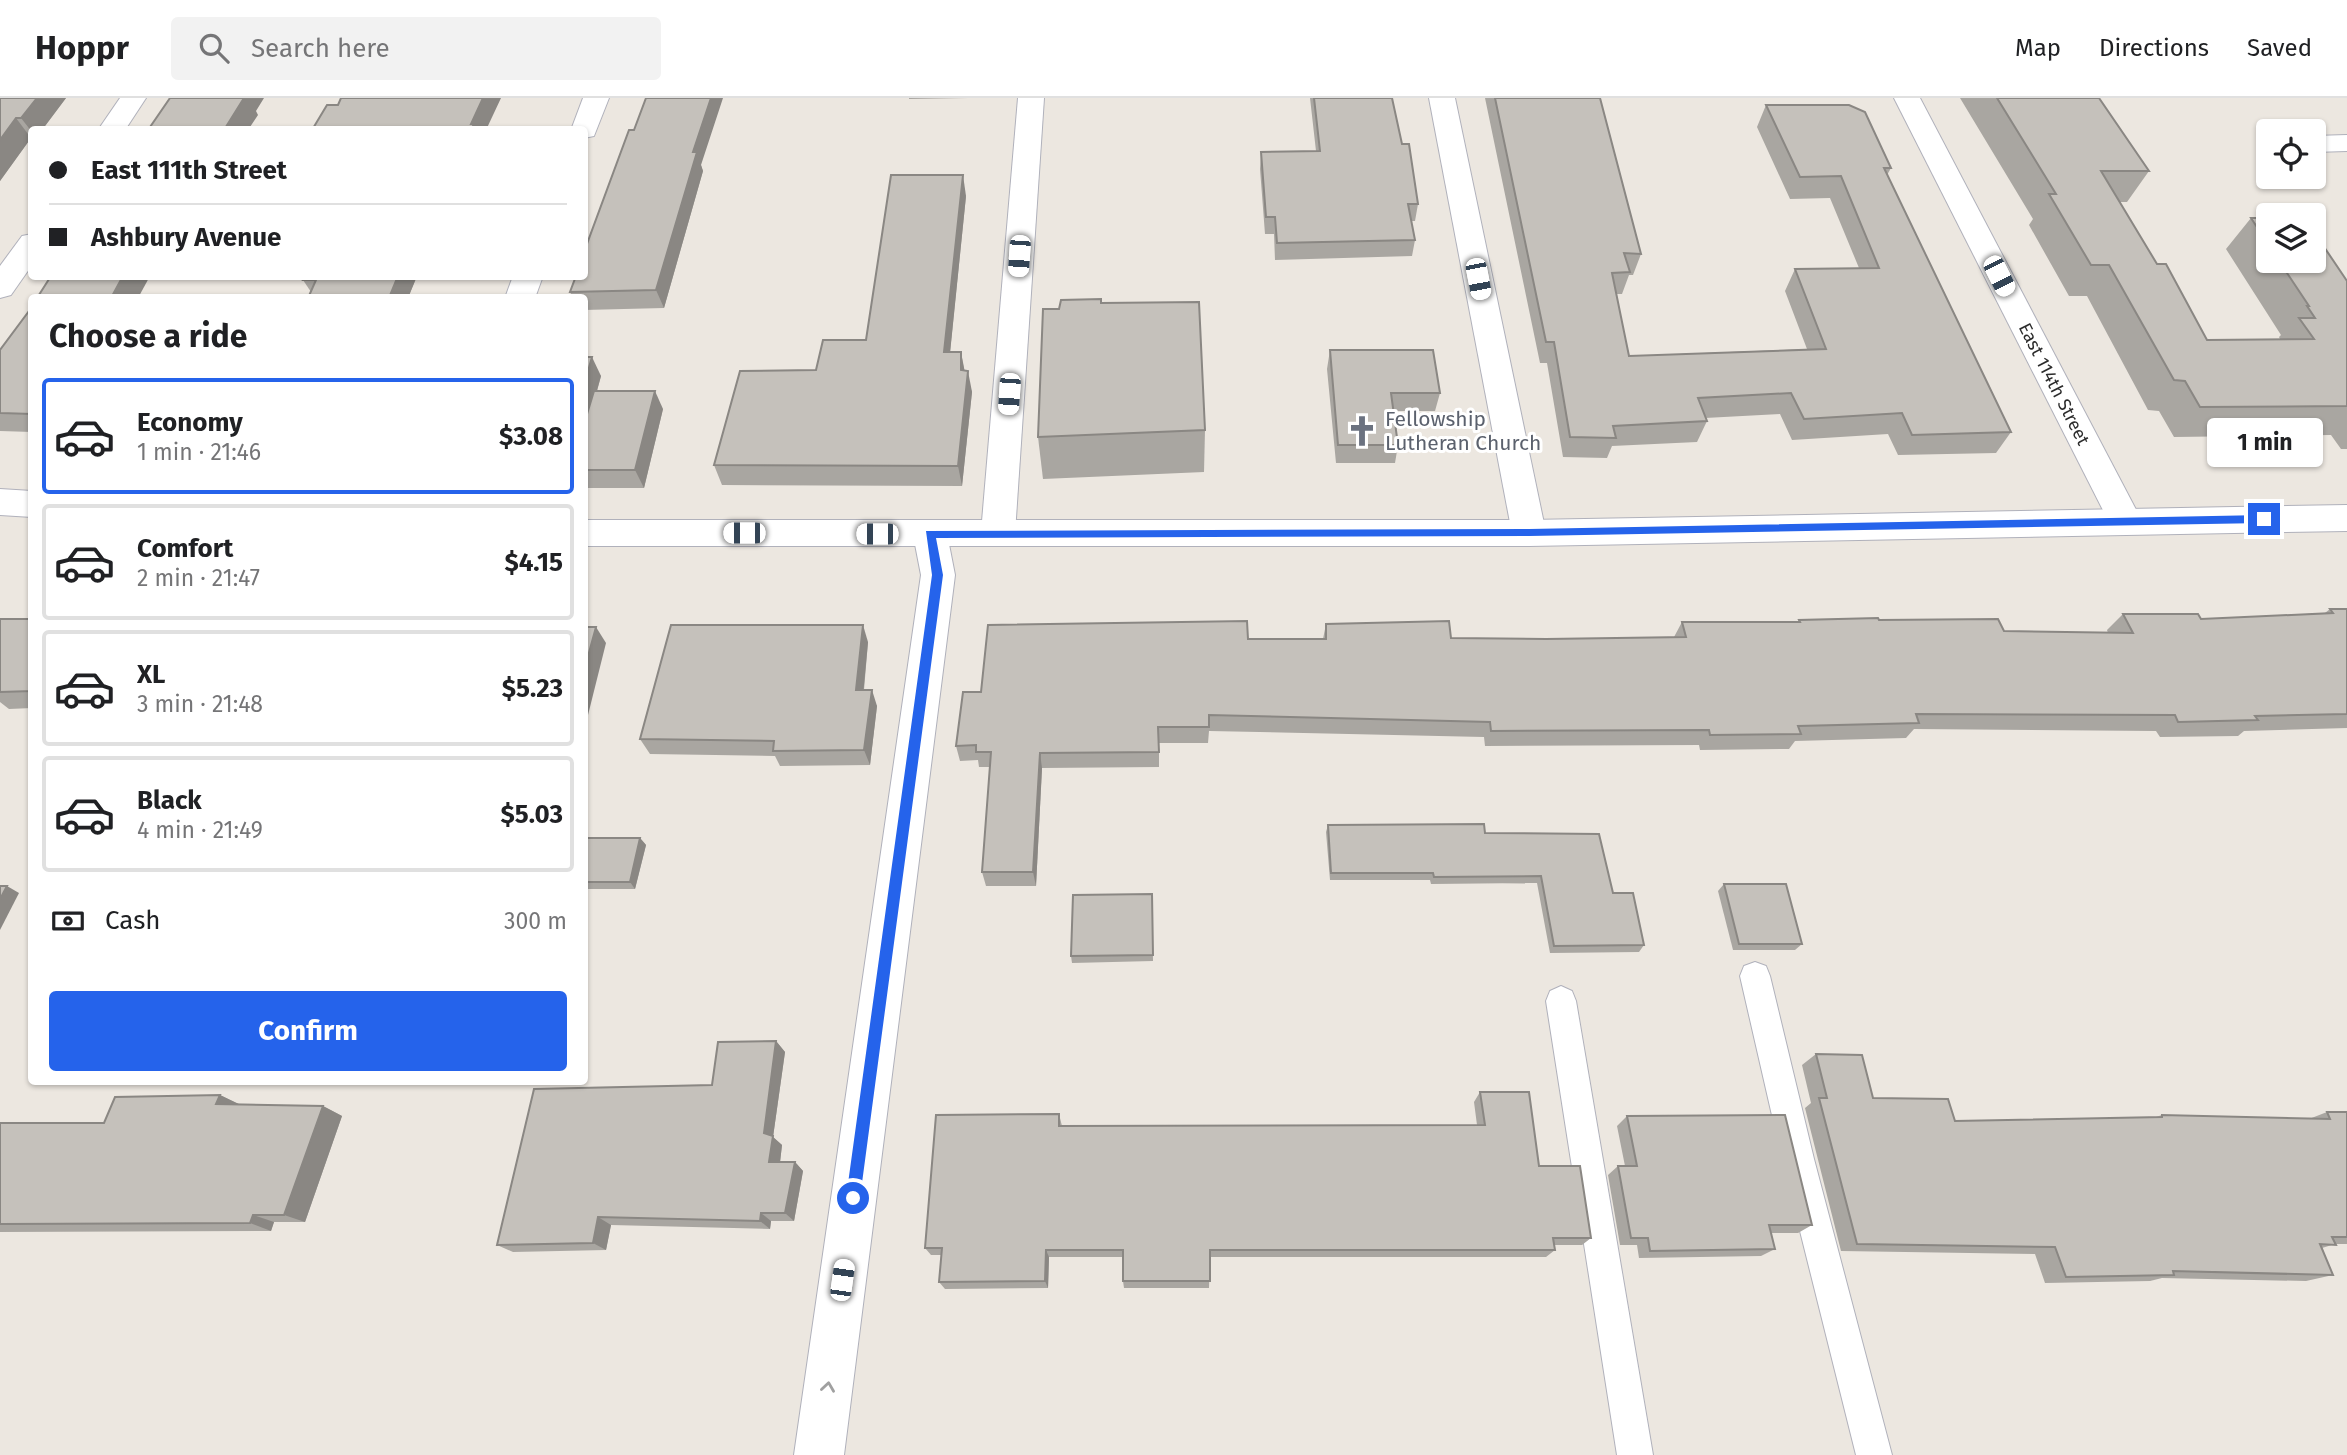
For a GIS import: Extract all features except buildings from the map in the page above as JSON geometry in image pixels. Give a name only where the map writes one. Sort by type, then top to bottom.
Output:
[{"type":"street","points":[[114,126],[133,98]]},
{"type":"street","points":[[586,126],[596,98]]},
{"type":"street","points":[[999,533],[1031,98]]},
{"type":"street","points":[[1442,98],[1529,533]]},
{"type":"street","name":"East 114th Street","points":[[1907,98],[2125,521]]},
{"type":"street","points":[[2326,144],[2347,143]]},
{"type":"street","points":[[0,288],[28,249]]},
{"type":"street","points":[[0,502],[28,504]]},
{"type":"street","points":[[588,533],[1529,533],[2347,518]]},
{"type":"street","points":[[819,1455],[938,575],[930,534]]},
{"type":"lane","points":[[1755,975],[1798,1159],[1874,1455]]},
{"type":"lane","points":[[1561,1002],[1635,1455]]},
{"type":"place","name":"Fellowship Lutheran Church","points":[[1362,431]]},
{"type":"route","points":[[853,1198],[938,575],[930,534],[1529,533],[2264,519]]}]
